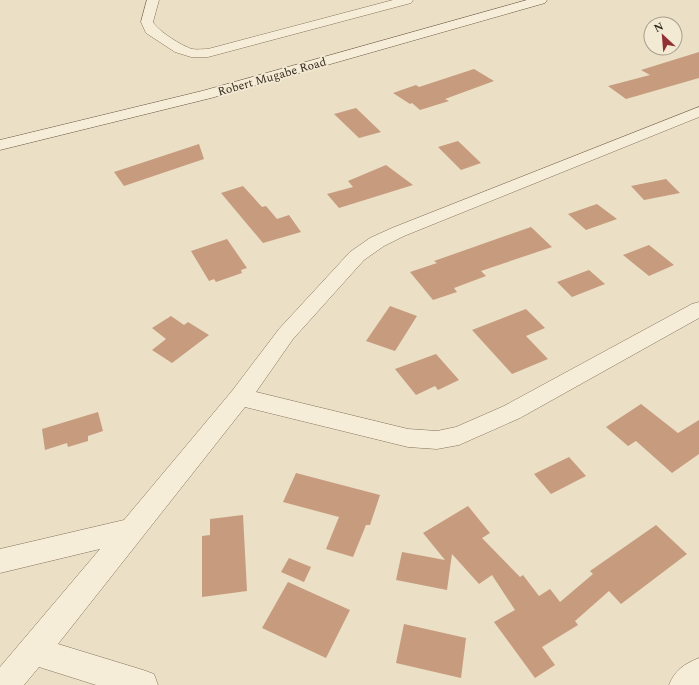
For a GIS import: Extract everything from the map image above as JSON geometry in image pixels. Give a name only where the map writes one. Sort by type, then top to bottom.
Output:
[{"type":"main road","name":"Robert Mugabe Road","points":[[0,145],[206,96],[540,0]]},
{"type":"street","points":[[153,0],[147,22],[151,30],[180,49],[191,53],[208,53],[407,0]]},
{"type":"street","points":[[4,685],[34,651],[240,397],[286,334],[356,256],[378,242],[398,232],[699,112]]},
{"type":"street","points":[[240,397],[408,438],[437,440],[459,436],[512,412],[699,309]]},
{"type":"street","points":[[0,561],[131,530]]},
{"type":"street","points":[[34,651],[143,685]]},
{"type":"street","points":[[684,685],[699,673]]},
{"type":"building","points":[[699,52],[699,78],[626,99],[608,86],[650,75],[641,70]]},
{"type":"building","points":[[474,69],[494,81],[445,99],[449,101],[420,110],[412,103],[410,104],[393,93],[416,85],[419,87]]},
{"type":"building","points":[[356,108],[381,132],[359,138],[334,114]]},
{"type":"building","points":[[458,141],[481,163],[461,170],[438,147]]},
{"type":"building","points":[[199,144],[204,159],[124,186],[114,172]]},
{"type":"building","points":[[386,165],[413,185],[339,208],[327,194],[353,187],[348,181]]},
{"type":"building","points":[[666,179],[680,193],[644,200],[631,186]]},
{"type":"building","points":[[243,186],[262,207],[266,206],[277,219],[289,215],[301,232],[263,243],[221,193]]},
{"type":"building","points":[[597,204],[617,219],[586,230],[568,214]]},
{"type":"building","points":[[531,227],[552,247],[481,271],[486,276],[454,288],[457,292],[433,300],[410,272],[437,263],[434,261]]},
{"type":"building","points":[[227,239],[247,268],[241,270],[242,273],[216,282],[214,279],[209,281],[191,251]]},
{"type":"building","points":[[649,245],[674,265],[649,276],[623,255]]},
{"type":"building","points":[[589,270],[605,284],[572,297],[557,282]]},
{"type":"building","points":[[390,306],[417,316],[395,351],[366,341]]},
{"type":"building","points":[[526,309],[545,328],[526,336],[548,359],[512,374],[472,330]]},
{"type":"building","points":[[171,316],[184,325],[188,322],[209,335],[172,363],[152,350],[166,339],[152,328]]},
{"type":"building","points":[[436,354],[459,380],[438,390],[435,386],[416,395],[395,369]]},
{"type":"building","points":[[641,404],[678,433],[699,420],[699,454],[672,473],[636,441],[628,446],[606,427]]},
{"type":"building","points":[[98,412],[103,431],[88,436],[88,441],[68,447],[67,443],[45,450],[42,429]]},
{"type":"building","points":[[569,457],[586,476],[551,494],[534,474]]},
{"type":"building","points":[[296,473],[380,495],[370,525],[366,525],[353,557],[326,549],[339,517],[283,502]]},
{"type":"building","points":[[468,506],[490,533],[482,538],[520,577],[523,575],[539,596],[550,589],[560,602],[593,574],[590,571],[656,525],[687,554],[621,604],[609,591],[575,621],[578,625],[542,647],[555,665],[535,678],[494,622],[515,610],[492,575],[479,584],[452,554],[447,590],[396,580],[402,552],[445,560],[423,533]]},
{"type":"building","points":[[243,515],[247,591],[202,597],[202,536],[210,535],[210,519]]},
{"type":"building","points":[[289,558],[311,567],[304,582],[281,572]]},
{"type":"building","points":[[288,582],[350,610],[326,658],[262,628]]},
{"type":"building","points":[[404,624],[466,638],[461,678],[396,663]]}]
